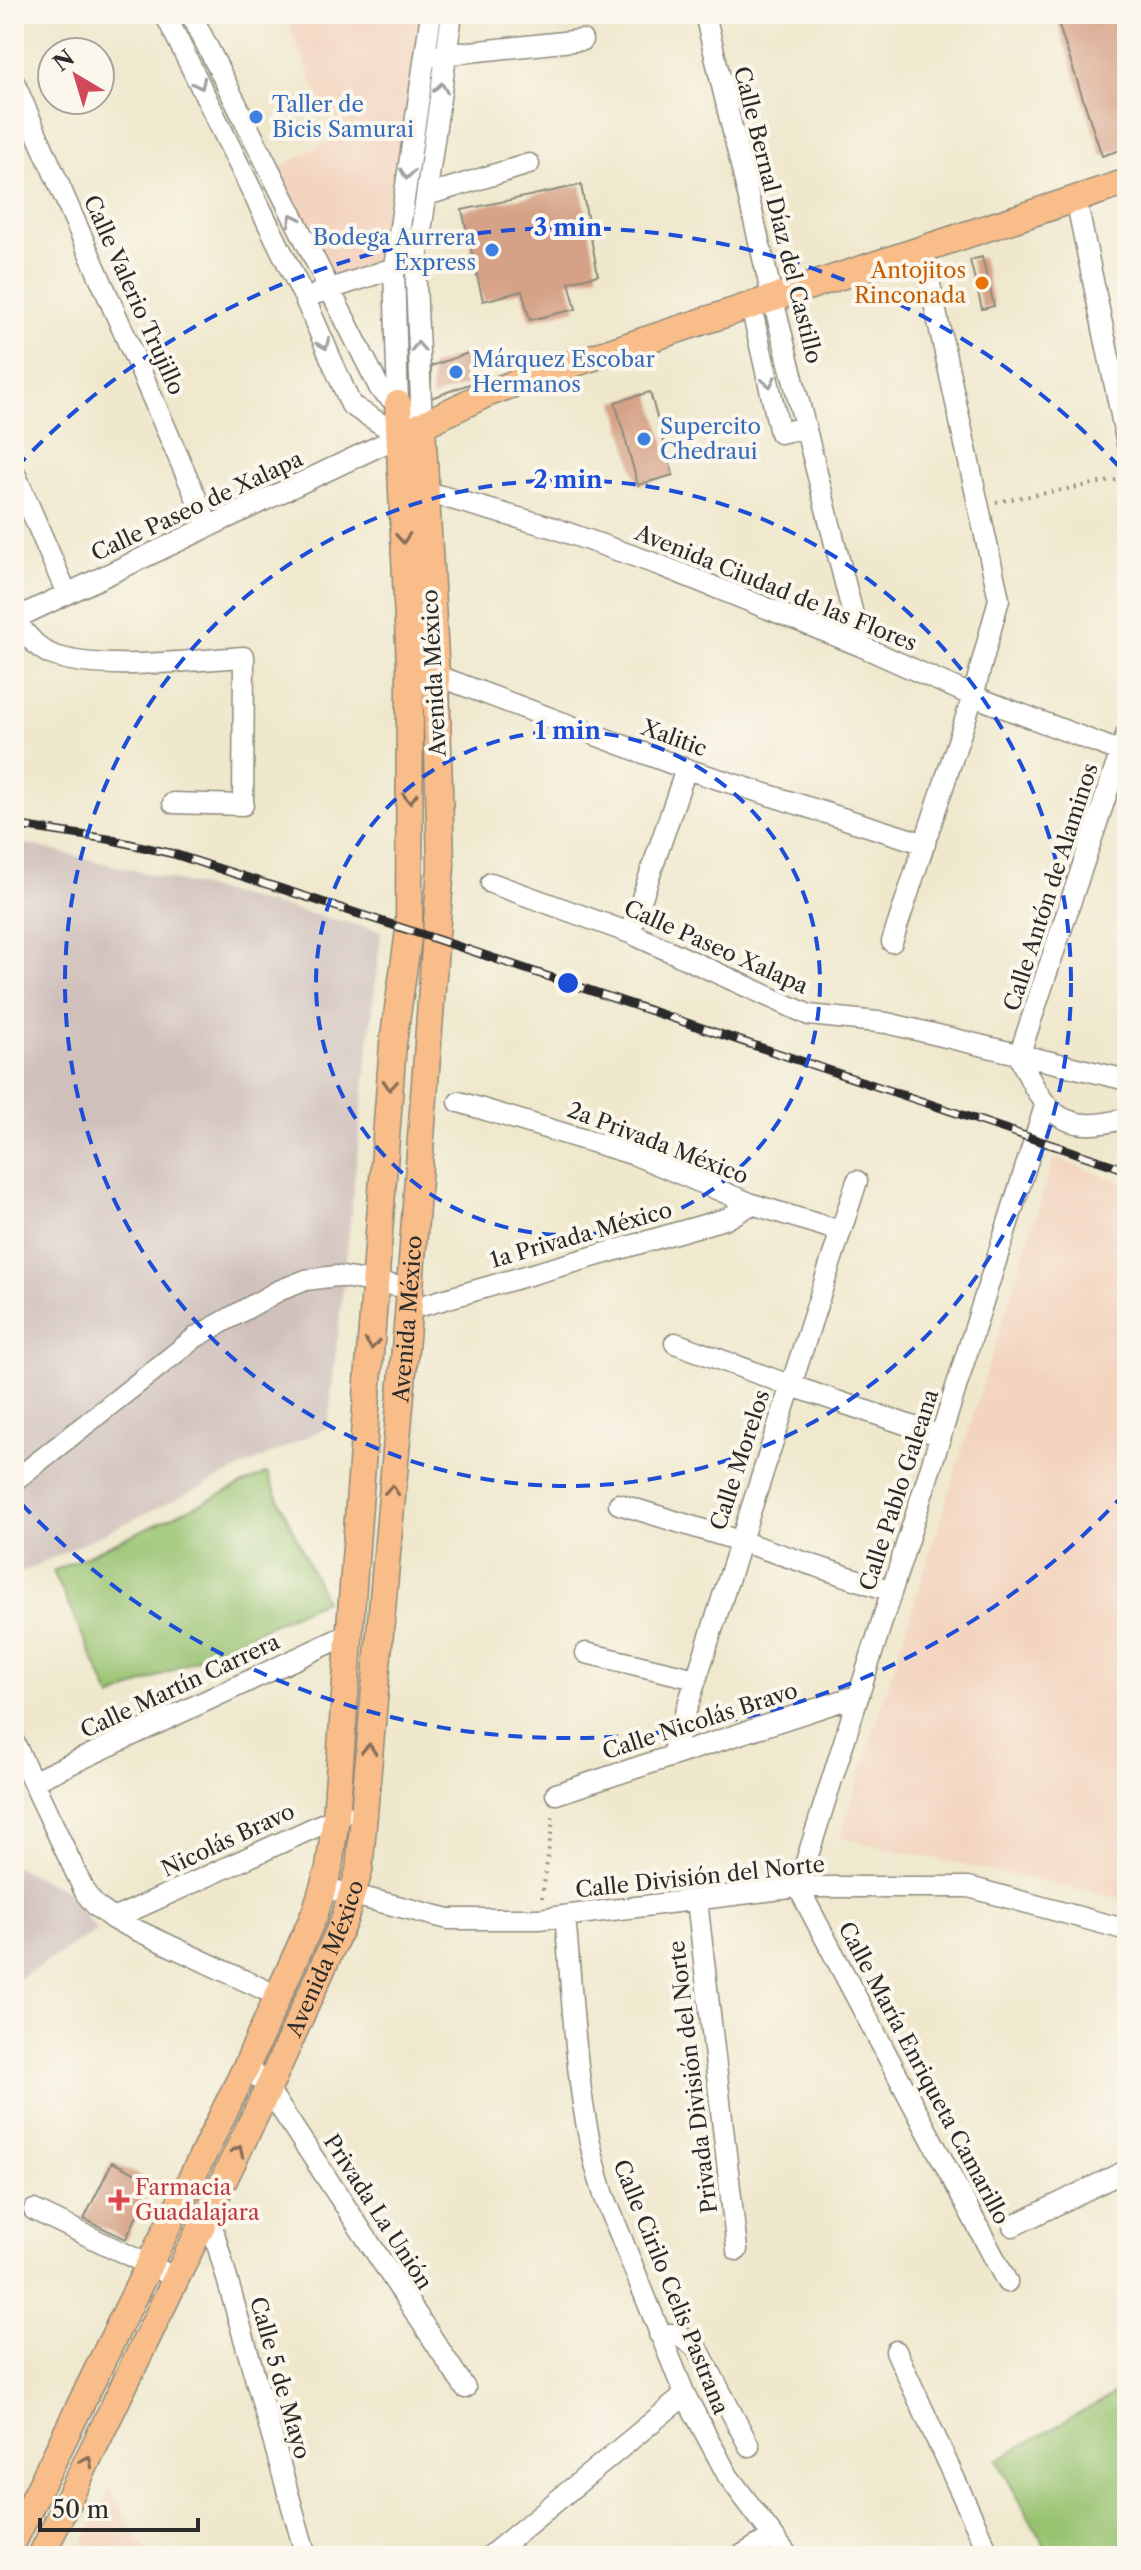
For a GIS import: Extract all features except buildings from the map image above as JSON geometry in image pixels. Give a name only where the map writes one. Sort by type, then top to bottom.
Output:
[{"type":"main road","points":[[411,430],[486,394],[530,378],[1127,182]]},
{"type":"main road","name":"Avenida México","points":[[14,2540],[247,2065],[325,1888],[336,1817],[393,1043],[409,931],[411,430],[398,404]]},
{"type":"main road","name":"Avenida México","points":[[41,2556],[268,2089],[344,1920],[359,1871],[415,1297],[433,938],[441,866],[436,675],[412,489]]},
{"type":"main road","points":[[393,1043],[428,1049]]},
{"type":"street","points":[[165,14],[305,299],[351,405],[411,430]]},
{"type":"street","points":[[191,14],[380,389],[398,404]]},
{"type":"street","name":"Avenida México","points":[[398,404],[394,268],[431,14]]},
{"type":"street","name":"Avenida México","points":[[411,430],[416,281],[452,14]]},
{"type":"street","name":"Calle Bernal Díaz del Castillo","points":[[710,15],[762,303],[780,433],[806,427],[861,646]]},
{"type":"street","points":[[424,57],[582,40]]},
{"type":"street","name":"Calle Valerio Trujillo","points":[[14,82],[209,527]]},
{"type":"street","points":[[427,195],[529,164]]},
{"type":"street","points":[[1076,199],[1127,444]]},
{"type":"street","points":[[892,942],[973,696],[999,599],[922,248]]},
{"type":"street","points":[[305,299],[394,268]]},
{"type":"street","name":"Calle Paseo de Xalapa","points":[[14,619],[411,430]]},
{"type":"street","points":[[14,471],[67,594]]},
{"type":"street","name":"Avenida Ciudad de las Flores","points":[[412,489],[551,527],[662,566],[861,646],[973,696],[1125,746]]},
{"type":"street","points":[[14,619],[34,643],[48,653],[70,660],[100,664],[244,657],[243,805],[173,803]]},
{"type":"street","name":"Xalitic","points":[[410,666],[686,769],[925,844]]},
{"type":"street","name":"Calle Antón de Alaminos","points":[[1019,1056],[1125,746]]},
{"type":"street","points":[[630,933],[686,769]]},
{"type":"street","name":"Calle Paseo Xalapa","points":[[491,883],[630,933],[809,1015],[887,1023],[1127,1080]]},
{"type":"street","points":[[1019,1056],[1035,1092],[1045,1106],[1059,1116],[1080,1123],[1109,1123],[1127,1118]]},
{"type":"street","name":"2a Privada México","points":[[459,1102],[635,1155],[752,1204],[840,1231]]},
{"type":"street","name":"Calle Pablo Galeana","points":[[798,1887],[1045,1106]]},
{"type":"street","name":"Calle Morelos","points":[[672,1754],[857,1181]]},
{"type":"street","name":"1a Privada México","points":[[415,1297],[728,1218],[752,1204]]},
{"type":"street","points":[[14,1481],[196,1337],[278,1291],[306,1280],[336,1276],[375,1282],[415,1297]]},
{"type":"street","points":[[675,1343],[941,1436]]},
{"type":"street","points":[[619,1504],[891,1591]]},
{"type":"street","name":"Calle Martín Carrera","points":[[34,1781],[347,1635]]},
{"type":"street","points":[[586,1653],[696,1679]]},
{"type":"street","name":"Calle Nicolás Bravo","points":[[556,1794],[859,1695]]},
{"type":"street","points":[[14,1742],[86,1894],[96,1906],[113,1919],[278,1996]]},
{"type":"street","name":"Nicolás Bravo","points":[[113,1919],[363,1807]]},
{"type":"street","name":"Calle División del Norte","points":[[325,1888],[449,1919],[539,1919],[798,1887],[969,1887],[1127,1930]]},
{"type":"street","name":"Calle María Enriqueta Camarillo","points":[[798,1887],[1007,2282]]},
{"type":"street","name":"Privada División del Norte","points":[[697,1900],[737,2250]]},
{"type":"street","name":"Calle Cirilo Celis Pastrana","points":[[565,1916],[585,2124],[593,2162],[685,2395],[728,2476],[788,2556]]},
{"type":"street","name":"Privada La Unión","points":[[247,2065],[268,2089],[465,2388]]},
{"type":"street","points":[[1013,2226],[1127,2170]]},
{"type":"street","points":[[34,2210],[176,2278]]},
{"type":"street","name":"Calle 5 de Mayo","points":[[208,2212],[306,2556]]},
{"type":"street","points":[[659,2334],[678,2334],[698,2349],[749,2446]]},
{"type":"street","points":[[896,2351],[990,2556]]},
{"type":"street","points":[[490,2556],[685,2395]]},
{"type":"street","points":[[740,2556],[772,2537]]},
{"type":"path","points":[[979,505],[1127,478]]},
{"type":"path","points":[[539,1919],[556,1794]]},
{"type":"shaded area","points":[[284,14],[423,14],[386,257],[332,280],[277,168],[337,138]]},
{"type":"shaded area","points":[[14,841],[381,931],[328,1427],[14,1576]]},
{"type":"shaded area","points":[[1054,1158],[1127,1184],[1127,1900],[840,1838]]},
{"type":"shaded area","points":[[14,1866],[65,1890],[97,1931],[14,1982]]},
{"type":"shaded area","points":[[109,2488],[149,2556],[77,2556]]},
{"type":"green space","points":[[267,1473],[325,1600],[111,1698],[53,1571]]},
{"type":"green space","points":[[1127,2387],[1127,2556],[1050,2556],[997,2460]]},
{"type":"railway","points":[[14,825],[108,839],[174,854],[1127,1170]]},
{"type":"place","name":"Taller de Bicis Samurai","points":[[256,117]]},
{"type":"place","name":"Bodega Aurrera Express","points":[[492,250]]},
{"type":"place","name":"Antojitos Rinconada","points":[[982,283]]},
{"type":"place","name":"Márquez Escobar Hermanos","points":[[456,372]]},
{"type":"place","name":"Supercito Chedraui","points":[[644,439]]},
{"type":"place","name":"Farmacia Guadalajara","points":[[119,2200]]}]
